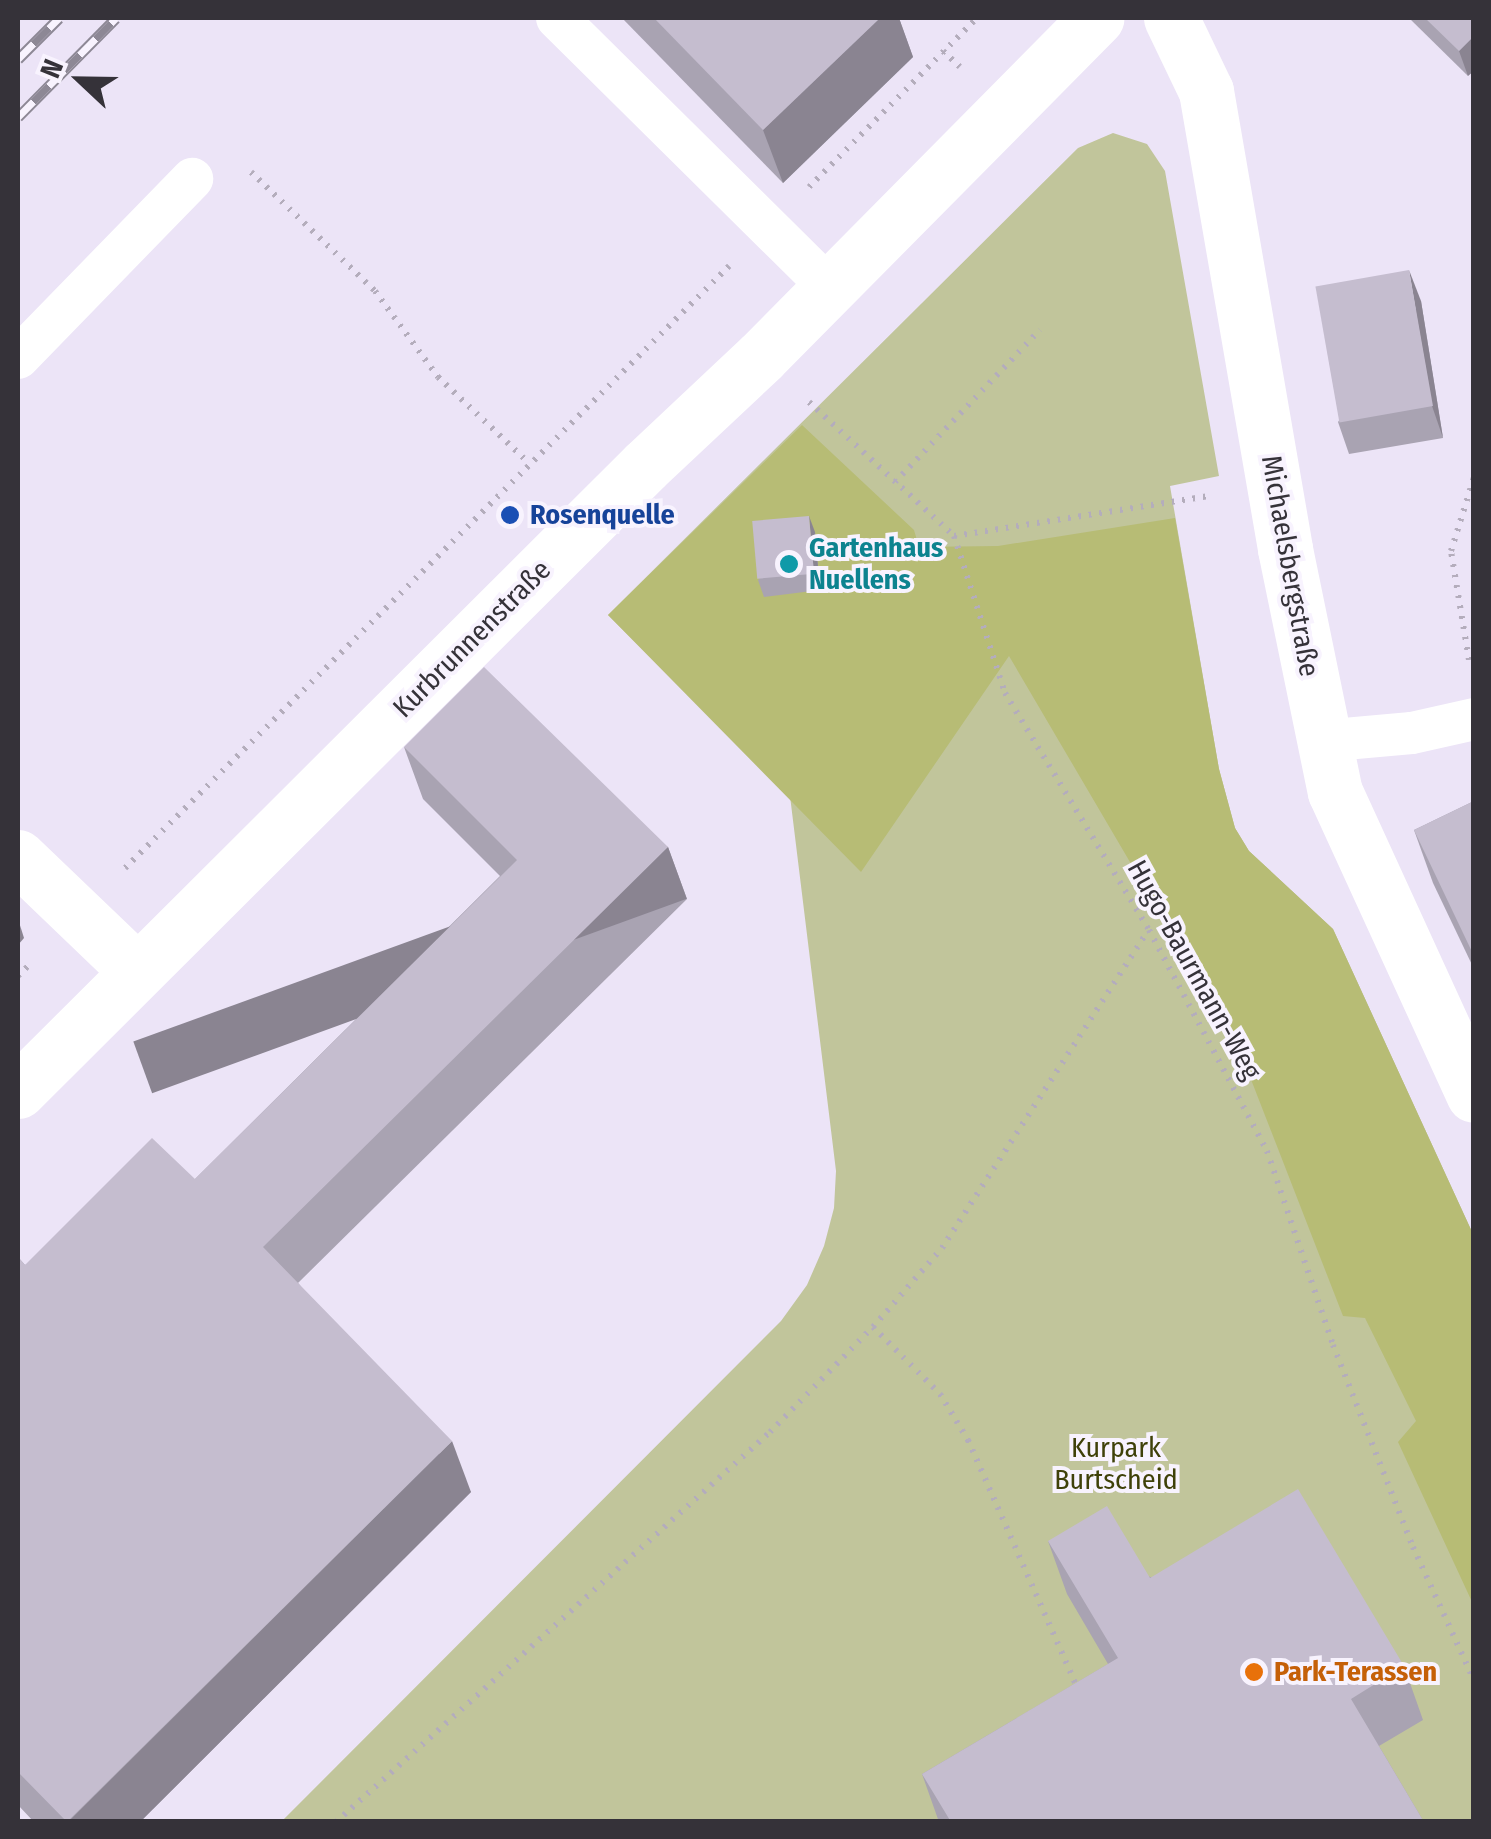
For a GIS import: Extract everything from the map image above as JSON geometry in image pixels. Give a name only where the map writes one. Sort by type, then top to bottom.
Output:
[{"type":"main road","name":"Kurbrunnenstraße","points":[[18,1092],[645,466],[761,357],[1096,18]]},
{"type":"main road","name":"Michaelsbergstraße","points":[[1170,18],[1206,90],[1334,792],[1356,847],[1474,1095]]},
{"type":"main road","points":[[18,856],[137,971]]},
{"type":"lane","points":[[557,18],[830,287]]},
{"type":"lane","points":[[18,358],[192,179]]},
{"type":"lane","points":[[1322,741],[1412,733],[1474,719]]},
{"type":"path","points":[[18,976],[977,18]]},
{"type":"path","points":[[275,194],[375,291],[438,377],[529,463]]},
{"type":"path","points":[[895,482],[1040,330]]},
{"type":"path","name":"Hugo-Baurmann-Weg","points":[[761,357],[954,536],[1005,693],[1149,930],[1267,1151],[1332,1345],[1413,1546],[1474,1680]]},
{"type":"path","points":[[1471,673],[1451,551],[1474,478]]},
{"type":"path","points":[[954,536],[1157,505]]},
{"type":"path","points":[[336,1822],[770,1432],[872,1327],[942,1248],[1149,930]]},
{"type":"path","points":[[872,1327],[940,1394],[968,1440],[1084,1705]]},
{"type":"green space","name":"Kurpark Burtscheid","points":[[1113,133],[1147,144],[1165,171],[1219,476],[1170,486],[1219,769],[1235,828],[1249,851],[1333,929],[1473,1234],[1473,1821],[281,1822],[781,1321],[807,1285],[824,1246],[834,1208],[836,1171],[790,796],[608,615],[1078,148]]},
{"type":"green space","points":[[802,425],[914,530],[919,547],[998,546],[1175,518],[1219,769],[1235,828],[1249,851],[1333,929],[1473,1234],[1473,1604],[1398,1442],[1416,1421],[1365,1318],[1343,1316],[1238,1046],[1009,656],[861,872],[608,615]]},
{"type":"building","points":[[654,18],[880,18],[763,130]]},
{"type":"building","points":[[1425,18],[1474,18],[1474,36],[1459,51]]},
{"type":"building","points":[[1409,270],[1433,406],[1339,422],[1315,286]]},
{"type":"building","name":"Gartenhaus Nuellens","points":[[809,516],[814,574],[757,579],[752,521]]},
{"type":"building","points":[[484,667],[668,847],[263,1247],[452,1441],[67,1822],[18,1772],[18,1257],[25,1265],[152,1138],[195,1179],[517,860],[404,747]]},
{"type":"building","points":[[1474,801],[1474,956],[1414,830]]},
{"type":"building","name":"Park-Terassen","points":[[1298,1489],[1404,1666],[1351,1699],[1424,1822],[951,1822],[922,1774],[1118,1658],[1048,1541],[1107,1506],[1150,1578]]},
{"type":"railway","points":[[18,59],[59,18]]},
{"type":"railway","points":[[18,117],[116,18]]},
{"type":"place","name":"Rosenquelle","points":[[510,515]]},
{"type":"place","name":"Gartenhaus Nuellens","points":[[789,564]]},
{"type":"place","name":"Park-Terassen","points":[[1254,1672]]}]
